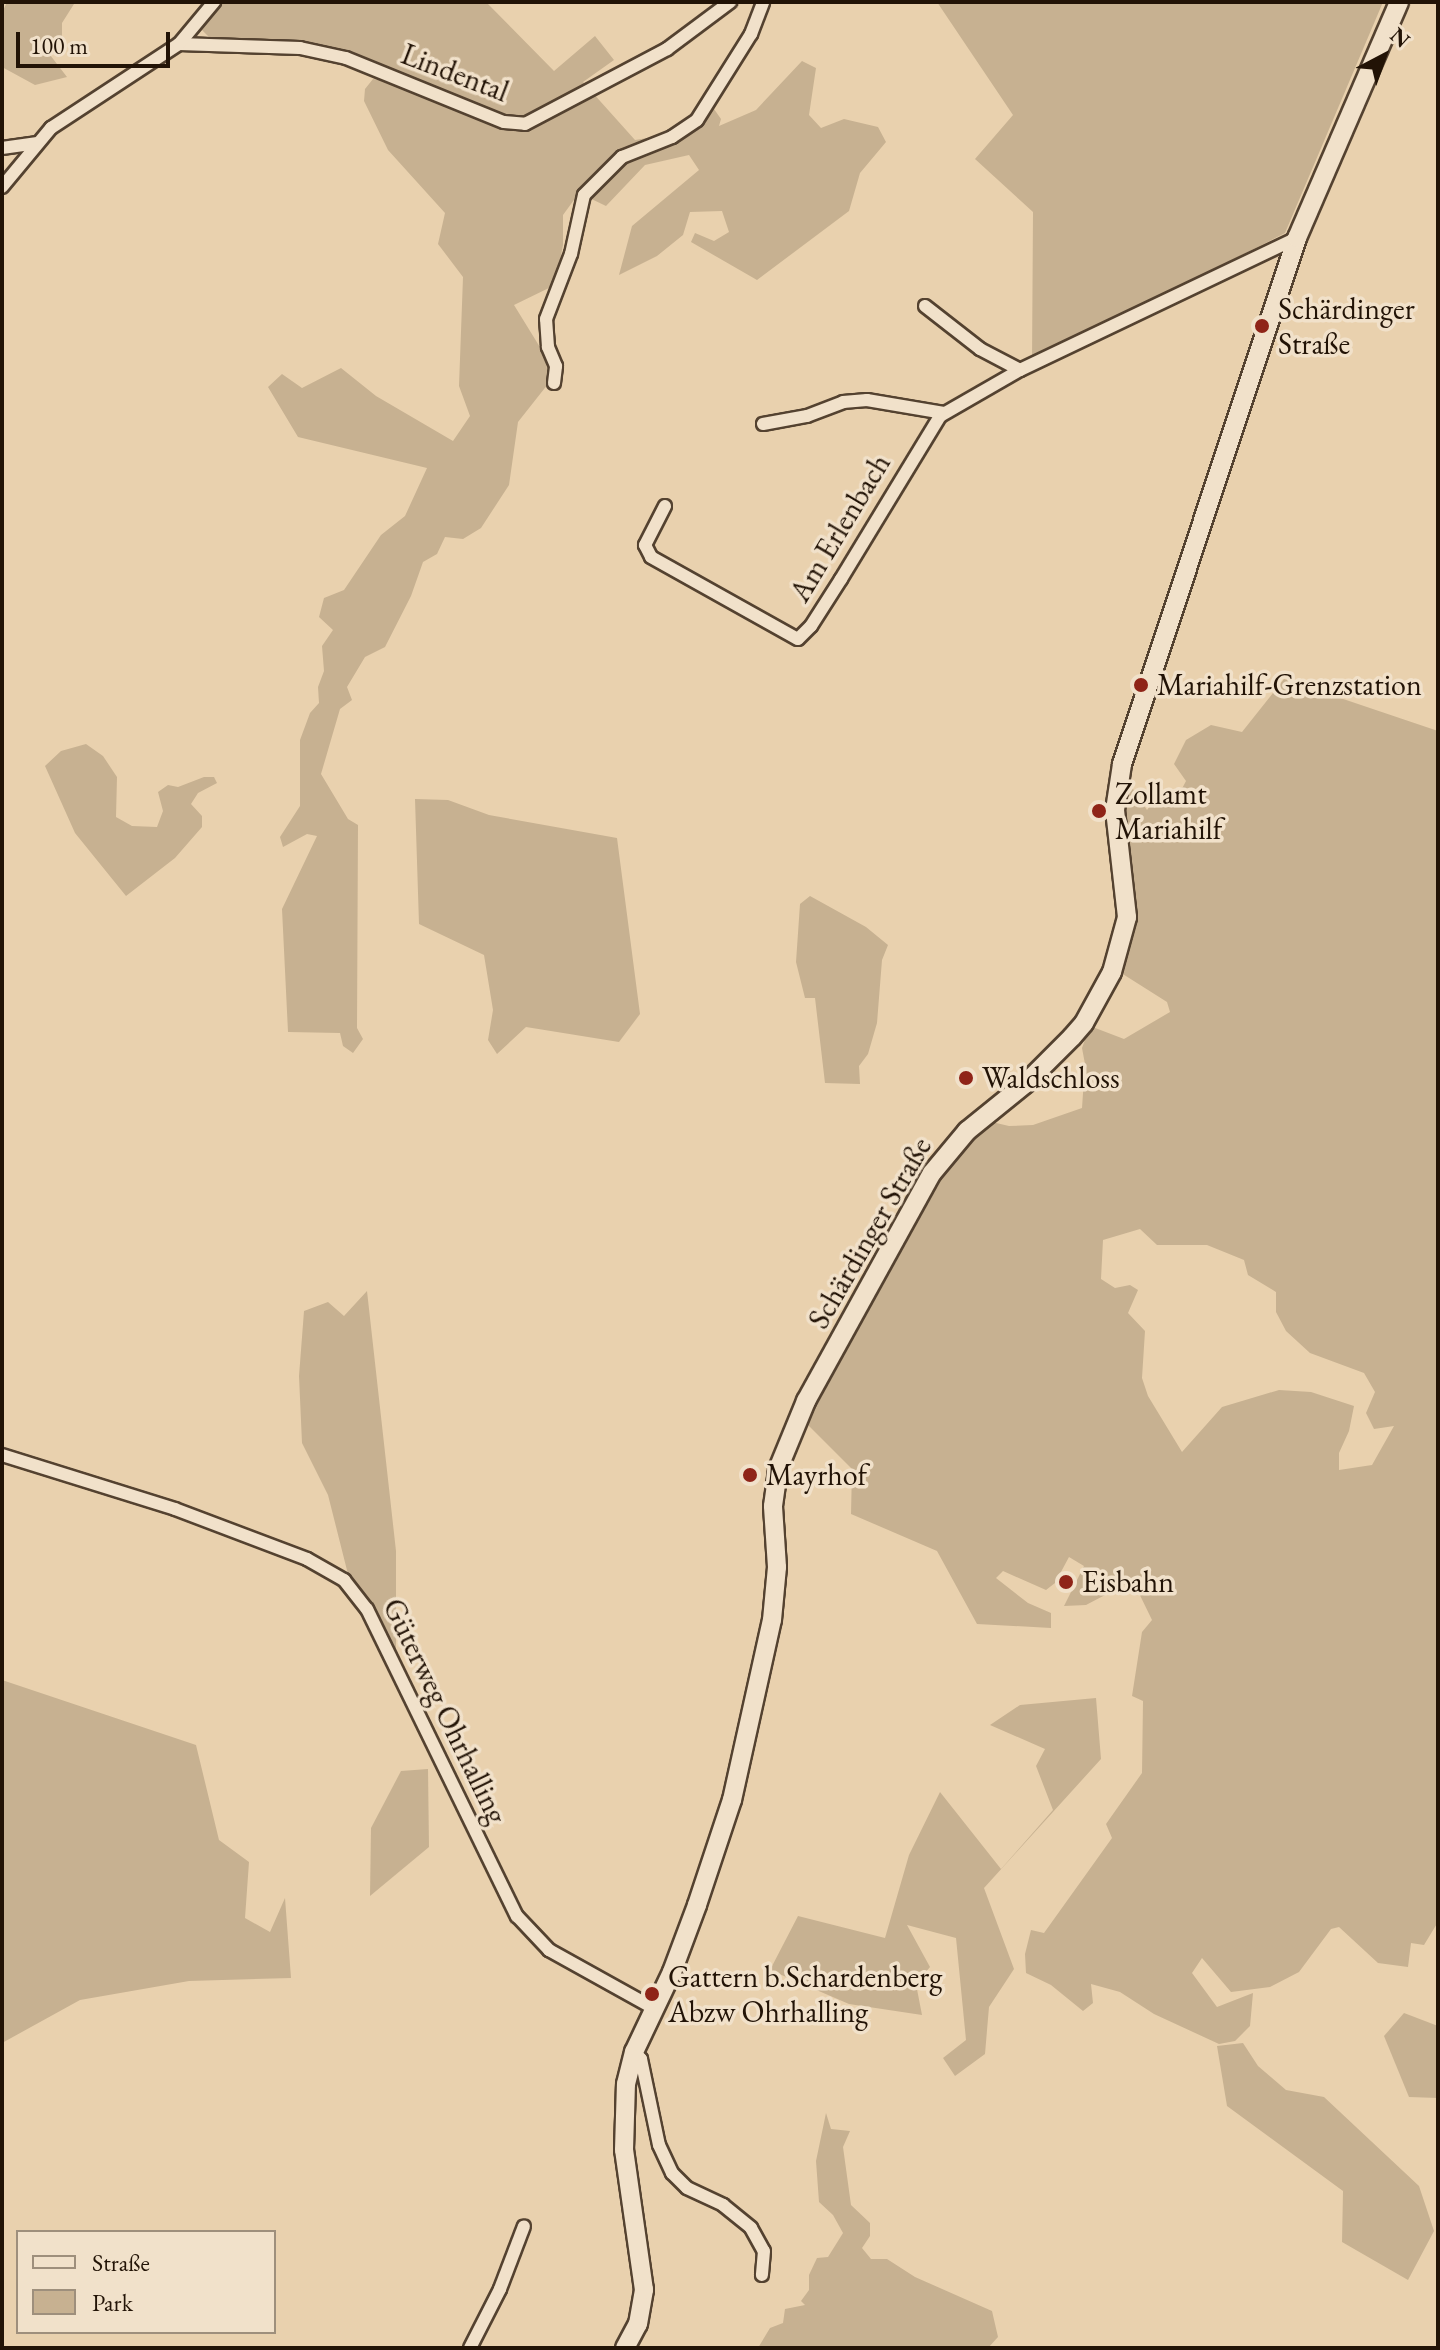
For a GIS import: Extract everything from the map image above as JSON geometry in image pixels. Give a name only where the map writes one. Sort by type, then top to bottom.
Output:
[{"type":"main road","name":"Schärdinger Straße","points":[[625,2348],[638,2324],[644,2290],[624,2150],[626,2084],[634,2052],[655,2009],[720,1842],[742,1757],[772,1620],[777,1567],[775,1486],[789,1437],[823,1370],[945,1154],[967,1131],[1025,1084],[1084,1023],[1112,972],[1127,917],[1115,810],[1122,764],[1297,238],[1399,2]]},
{"type":"street","points":[[2,187],[24,164],[36,143],[85,104],[135,76],[179,44],[214,2]]},
{"type":"street","name":"Lindental","points":[[179,44],[300,48],[346,58],[504,122],[525,124],[667,49],[730,2]]},
{"type":"street","points":[[554,383],[556,366],[548,347],[546,319],[571,254],[584,195],[622,157],[672,137],[697,120],[751,34],[763,2]]},
{"type":"street","points":[[194,25],[206,44]]},
{"type":"street","points":[[2,148],[36,143]]},
{"type":"street","points":[[925,306],[980,349],[1020,370],[1297,238]]},
{"type":"street","name":"Am Erlenbach","points":[[665,506],[645,545],[651,557],[798,639],[826,603],[944,413],[1020,370]]},
{"type":"street","points":[[763,424],[807,416],[843,402],[867,400],[944,413]]},
{"type":"street","name":"Güterweg Ohrhalling","points":[[2,1455],[175,1509],[307,1559],[344,1580],[367,1609],[517,1916],[549,1950],[655,2009]]},
{"type":"street","points":[[634,2052],[641,2059],[659,2145],[672,2173],[687,2188],[723,2205],[751,2228],[764,2251],[762,2275]]},
{"type":"street","points":[[470,2348],[500,2289],[524,2226]]},
{"type":"green space","points":[[7,2],[96,2],[74,4],[62,23],[62,47],[47,51],[67,77],[35,85],[2,67],[2,13]]},
{"type":"green space","points":[[219,2],[486,2],[554,71],[595,36],[614,60],[583,82],[635,140],[679,133],[714,109],[721,119],[719,126],[756,110],[802,61],[816,68],[809,115],[821,128],[844,119],[878,127],[886,142],[860,173],[849,211],[757,280],[691,242],[695,233],[714,241],[729,232],[722,211],[690,212],[683,235],[657,256],[619,275],[632,226],[699,170],[689,155],[645,165],[606,206],[579,193],[563,215],[563,245],[555,285],[514,305],[546,357],[548,384],[518,422],[509,485],[481,528],[463,539],[445,537],[437,554],[423,562],[411,596],[385,647],[365,657],[347,687],[352,700],[340,709],[321,774],[348,819],[358,825],[357,1028],[363,1039],[353,1053],[343,1046],[340,1033],[288,1032],[282,909],[317,836],[307,834],[283,847],[280,837],[300,806],[300,740],[310,713],[319,703],[318,687],[324,671],[322,646],[333,630],[319,617],[324,598],[344,590],[381,535],[405,516],[427,468],[298,437],[268,387],[282,374],[302,388],[341,368],[376,396],[453,441],[470,416],[459,386],[463,277],[438,244],[445,213],[388,150],[364,101],[365,89],[373,79],[390,82],[501,115],[377,64],[212,40],[202,30],[202,21]]},
{"type":"green space","points":[[937,2],[1383,2],[1285,233],[1032,362],[1033,212],[975,159],[1013,115]]},
{"type":"green space","points":[[1284,679],[1438,731],[1438,1922],[1424,1945],[1411,1943],[1408,1967],[1378,1963],[1339,1927],[1331,1929],[1299,1972],[1270,1987],[1231,1992],[1202,1958],[1192,1973],[1217,2007],[1253,1993],[1250,2026],[1235,2041],[1219,2044],[1154,2014],[1120,1992],[1091,1984],[1093,2003],[1083,2011],[1051,1985],[1026,1973],[1025,1954],[1031,1930],[1044,1933],[1112,1838],[1106,1824],[1142,1773],[1143,1701],[1132,1696],[1142,1632],[1152,1620],[1135,1585],[1126,1584],[1086,1605],[1064,1606],[1084,1566],[1069,1557],[1055,1583],[1046,1590],[1003,1571],[996,1578],[1028,1603],[1051,1613],[1051,1628],[977,1624],[937,1551],[851,1514],[852,1469],[803,1420],[954,1150],[992,1122],[1009,1126],[1033,1125],[1082,1108],[1085,1064],[1082,1048],[1090,1026],[1124,1039],[1170,1012],[1167,1002],[1118,971],[1135,926],[1126,858],[1125,777],[1147,810],[1158,796],[1176,800],[1186,781],[1174,764],[1186,740],[1211,725],[1242,732]],"holes":[[[1140,1229],[1157,1245],[1207,1245],[1244,1260],[1248,1275],[1276,1292],[1276,1312],[1286,1331],[1310,1353],[1364,1373],[1375,1392],[1366,1413],[1374,1429],[1394,1426],[1372,1465],[1339,1470],[1339,1453],[1349,1431],[1354,1406],[1311,1392],[1279,1390],[1222,1407],[1182,1452],[1148,1396],[1142,1378],[1145,1331],[1128,1313],[1138,1290],[1130,1285],[1115,1288],[1101,1279],[1103,1240]]]},
{"type":"green space","points":[[86,744],[103,756],[117,777],[116,817],[132,826],[157,827],[163,811],[158,792],[168,785],[178,787],[204,777],[214,777],[217,783],[198,793],[191,804],[202,816],[202,827],[175,858],[126,896],[75,833],[45,766],[61,751]]},
{"type":"green space","points":[[415,799],[448,800],[489,815],[617,838],[640,1014],[619,1042],[526,1027],[497,1054],[488,1040],[493,1010],[484,955],[419,924]]},
{"type":"green space","points":[[810,896],[866,927],[888,945],[882,960],[877,1023],[868,1054],[859,1066],[860,1084],[825,1083],[815,998],[805,998],[796,962],[800,904]]},
{"type":"green space","points":[[367,1291],[396,1551],[396,1658],[353,1594],[328,1495],[302,1443],[299,1376],[304,1311],[328,1302],[344,1316]]},
{"type":"green space","points":[[2,1680],[196,1745],[219,1840],[249,1862],[245,1918],[270,1932],[285,1898],[291,1978],[189,1981],[80,2000],[2,2043]]},
{"type":"green space","points":[[1096,1698],[1101,1759],[984,1888],[1014,1969],[989,2007],[985,2054],[955,2076],[943,2058],[966,2040],[956,1938],[907,1925],[930,1967],[916,1984],[922,2015],[849,2004],[770,1970],[798,1916],[885,1938],[909,1855],[940,1792],[1001,1869],[1053,1810],[1036,1766],[1045,1749],[990,1725],[1020,1705]]},
{"type":"green space","points":[[428,1769],[429,1847],[370,1896],[371,1828],[401,1771]]},
{"type":"green space","points":[[1404,2013],[1438,2026],[1438,2098],[1409,2097],[1384,2036]]},
{"type":"green space","points":[[1243,2043],[1258,2066],[1286,2090],[1324,2097],[1419,2186],[1434,2231],[1408,2280],[1342,2242],[1343,2191],[1227,2106],[1217,2046]]},
{"type":"green space","points":[[826,2113],[831,2129],[850,2131],[843,2147],[851,2205],[870,2223],[870,2236],[862,2248],[871,2259],[887,2259],[915,2277],[992,2311],[998,2337],[988,2348],[758,2348],[770,2328],[783,2323],[785,2309],[805,2305],[801,2301],[809,2290],[809,2275],[817,2258],[828,2257],[843,2233],[833,2215],[819,2202],[816,2161]]},
{"type":"place","name":"Schärdinger Straße","points":[[1262,326]]},
{"type":"place","name":"Mariahilf-Grenzstation","points":[[1141,685]]},
{"type":"place","name":"Zollamt Mariahilf","points":[[1099,811]]},
{"type":"place","name":"Waldschloss","points":[[966,1078]]},
{"type":"place","name":"Mayrhof","points":[[750,1475]]},
{"type":"place","name":"Eisbahn","points":[[1066,1582]]},
{"type":"place","name":"Gattern b.Schardenberg Abzw Ohrhalling","points":[[652,1994]]}]
